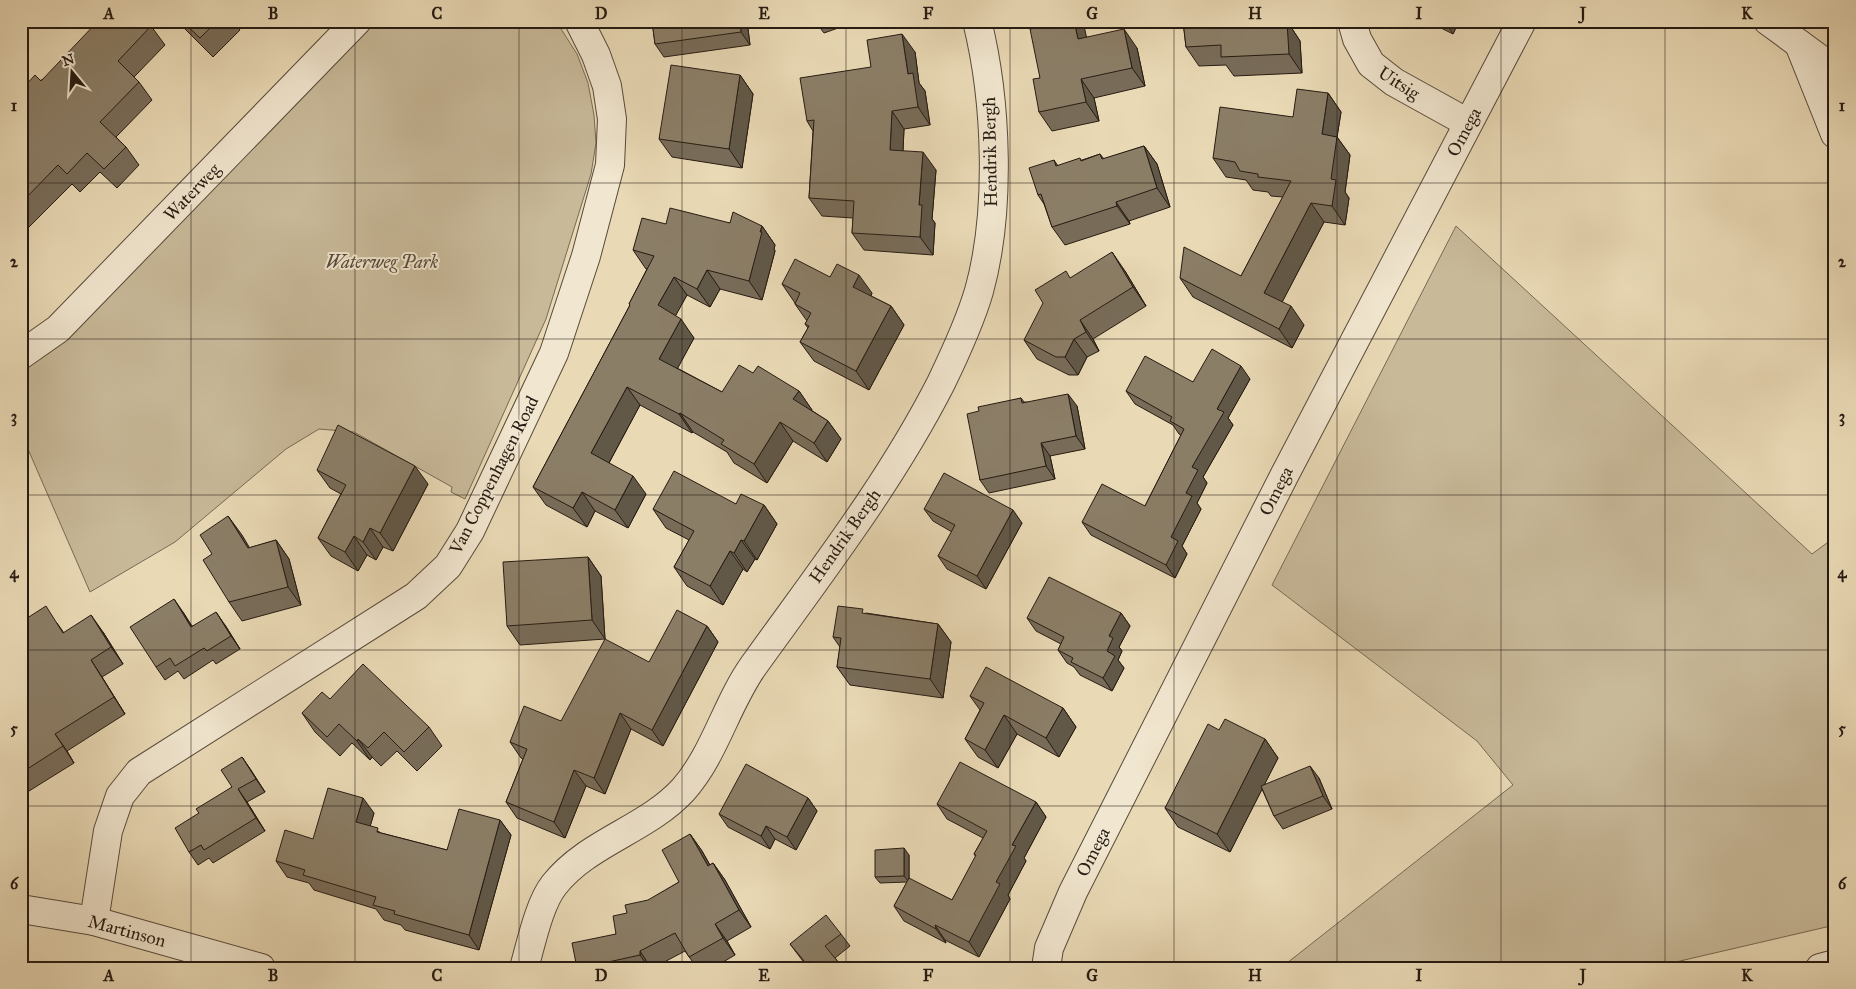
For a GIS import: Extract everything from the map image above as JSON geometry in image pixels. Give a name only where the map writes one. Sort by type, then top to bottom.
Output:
[{"type":"street","name":"Waterweg","points":[[21,355],[58,329],[267,116],[357,21]]},
{"type":"street","name":"Van Coppenhagen Road","points":[[94,921],[108,831],[120,796],[139,772],[416,596],[448,566],[470,530],[554,353],[586,256],[610,165],[612,119],[607,86],[596,55],[579,21]]},
{"type":"street","name":"Hendrik Bergh","points":[[524,968],[540,915],[552,886],[573,865],[604,844],[658,813],[681,791],[696,773],[748,674],[864,511],[922,418],[954,356],[978,294],[988,253],[992,216],[993,154],[990,93],[977,21]]},
{"type":"street","name":"Uitsig","points":[[1352,21],[1357,39],[1371,64],[1394,82],[1468,123]]},
{"type":"street","name":"Omega","points":[[1046,968],[1049,948],[1082,874],[1284,476],[1522,21]]},
{"type":"street","points":[[1768,21],[1835,70]]},
{"type":"street","points":[[1799,44],[1835,134]]},
{"type":"street","name":"Martinson","points":[[21,908],[94,921],[261,968]]},
{"type":"street","points":[[1820,968],[1835,964]]},
{"type":"green space","name":"Waterweg Park","points":[[376,21],[556,21],[577,54],[588,83],[594,115],[596,143],[591,174],[546,319],[465,499],[451,492],[452,487],[354,432],[319,429],[286,449],[175,542],[90,592],[21,433],[21,372],[69,335],[91,315]]},
{"type":"green space","points":[[1456,226],[1812,554],[1835,537],[1835,925],[1650,968],[1283,968],[1513,785],[1477,741],[1272,585]]},
{"type":"building","points":[[98,21],[147,21],[151,26],[118,61],[139,82],[100,122],[126,147],[104,169],[87,153],[67,174],[58,165],[21,203],[21,90],[35,75],[41,81]]},
{"type":"building","points":[[182,21],[217,21],[200,38]]},
{"type":"building","points":[[652,21],[740,21],[741,32],[655,44]]},
{"type":"building","points":[[1050,21],[1074,21],[1078,39],[1124,29],[1132,68],[1081,79],[1086,102],[1039,112],[1033,79],[1040,78],[1030,29],[1051,25]]},
{"type":"building","points":[[1183,21],[1287,22],[1289,54],[1221,57],[1221,45],[1186,47]]},
{"type":"building","points":[[902,34],[908,74],[913,73],[918,107],[892,111],[890,150],[923,152],[919,205],[922,205],[920,237],[852,233],[854,201],[809,198],[814,120],[807,121],[800,78],[871,67],[867,40]]},
{"type":"building","points":[[671,65],[740,75],[729,149],[659,139]]},
{"type":"building","points":[[1297,89],[1328,93],[1322,134],[1337,137],[1331,179],[1336,180],[1332,206],[1311,203],[1264,293],[1291,306],[1279,329],[1180,278],[1184,247],[1241,276],[1291,181],[1258,177],[1258,174],[1240,171],[1235,162],[1213,158],[1220,107],[1293,117]]},
{"type":"building","points":[[1144,146],[1157,188],[1116,202],[1117,206],[1052,227],[1041,194],[1038,195],[1029,168],[1054,160],[1056,166],[1080,158],[1081,161],[1100,154],[1102,159]]},
{"type":"building","points":[[670,208],[730,223],[733,212],[762,226],[760,232],[762,232],[749,281],[707,270],[697,289],[674,277],[658,305],[681,319],[659,359],[722,392],[739,365],[753,373],[758,366],[799,391],[793,399],[828,421],[814,443],[780,422],[754,464],[721,444],[724,440],[680,413],[627,387],[591,453],[633,476],[615,510],[582,492],[573,508],[533,487],[654,256],[633,250],[642,218],[666,224]]},
{"type":"building","points":[[1112,252],[1133,287],[1080,320],[1086,332],[1074,339],[1065,357],[1056,357],[1024,340],[1043,303],[1035,290],[1066,271],[1070,278]]},
{"type":"building","points":[[795,259],[830,277],[837,264],[859,275],[853,287],[891,306],[856,371],[800,342],[809,326],[805,324],[811,313],[795,304],[800,293],[782,284]]},
{"type":"building","points":[[1212,349],[1241,366],[1217,409],[1224,412],[1192,467],[1198,470],[1186,493],[1192,496],[1171,537],[1178,541],[1166,565],[1082,522],[1102,484],[1145,506],[1184,429],[1170,421],[1172,417],[1126,391],[1145,356],[1193,382]]},
{"type":"building","points":[[1068,394],[1076,436],[1041,443],[1046,466],[980,480],[967,414],[979,411],[978,407],[1021,398],[1022,403]]},
{"type":"building","points":[[338,425],[415,466],[380,533],[370,528],[363,542],[354,536],[345,552],[318,538],[346,485],[317,470]]},
{"type":"building","points":[[674,471],[736,504],[741,494],[764,505],[744,541],[741,540],[734,553],[730,551],[710,586],[674,567],[694,531],[653,509]]},
{"type":"building","points":[[944,473],[1013,510],[977,576],[938,556],[955,525],[924,509]]},
{"type":"building","points":[[228,516],[248,548],[276,540],[288,587],[229,602],[203,560],[212,554],[200,535]]},
{"type":"building","points":[[588,557],[592,620],[507,626],[503,562]]},
{"type":"building","points":[[1049,577],[1121,613],[1109,636],[1113,638],[1107,651],[1115,656],[1103,678],[1071,662],[1073,658],[1058,650],[1064,637],[1027,618]]},
{"type":"building","points":[[174,599],[191,627],[216,612],[231,636],[207,651],[204,648],[175,666],[170,658],[156,667],[130,627]]},
{"type":"building","points":[[46,606],[63,633],[91,615],[111,647],[91,660],[114,697],[55,734],[63,746],[21,773],[21,622]]},
{"type":"building","points":[[838,606],[863,609],[862,613],[938,624],[930,679],[837,667],[841,638],[833,637]]},
{"type":"building","points":[[677,610],[707,626],[652,730],[620,713],[594,778],[574,770],[554,822],[506,802],[527,749],[510,742],[524,706],[561,721],[605,639],[649,662]]},
{"type":"building","points":[[363,664],[429,727],[404,752],[384,732],[368,748],[358,739],[357,741],[339,724],[327,737],[302,713],[322,692],[330,699]]},
{"type":"building","points":[[986,667],[1063,708],[1046,738],[1004,715],[985,750],[965,739],[984,703],[970,696]]},
{"type":"building","points":[[1225,719],[1265,739],[1217,834],[1165,808],[1208,724],[1219,730]]},
{"type":"building","points":[[242,757],[256,779],[238,789],[256,818],[204,850],[201,845],[189,852],[175,828],[199,813],[196,809],[232,787],[221,770]]},
{"type":"building","points":[[960,762],[1036,802],[1012,845],[1016,846],[996,882],[1000,884],[969,942],[935,925],[936,929],[894,906],[909,878],[952,900],[987,831],[937,804]]},
{"type":"building","points":[[746,764],[808,798],[787,837],[766,826],[761,836],[719,814]]},
{"type":"building","points":[[1310,766],[1323,796],[1274,816],[1261,786]]},
{"type":"building","points":[[328,788],[363,798],[356,822],[378,828],[377,832],[447,850],[459,809],[500,820],[469,935],[394,914],[395,911],[373,905],[376,897],[303,875],[305,870],[276,861],[285,830],[313,839]]},
{"type":"building","points":[[690,834],[708,866],[713,863],[739,910],[715,924],[723,938],[689,957],[675,933],[640,951],[640,955],[577,968],[572,943],[616,934],[613,916],[627,913],[625,905],[648,900],[679,882],[662,850]]},
{"type":"building","points":[[904,848],[904,876],[875,877],[875,850]]},
{"type":"building","points":[[826,915],[841,934],[825,946],[843,968],[810,968],[790,944]]}]
